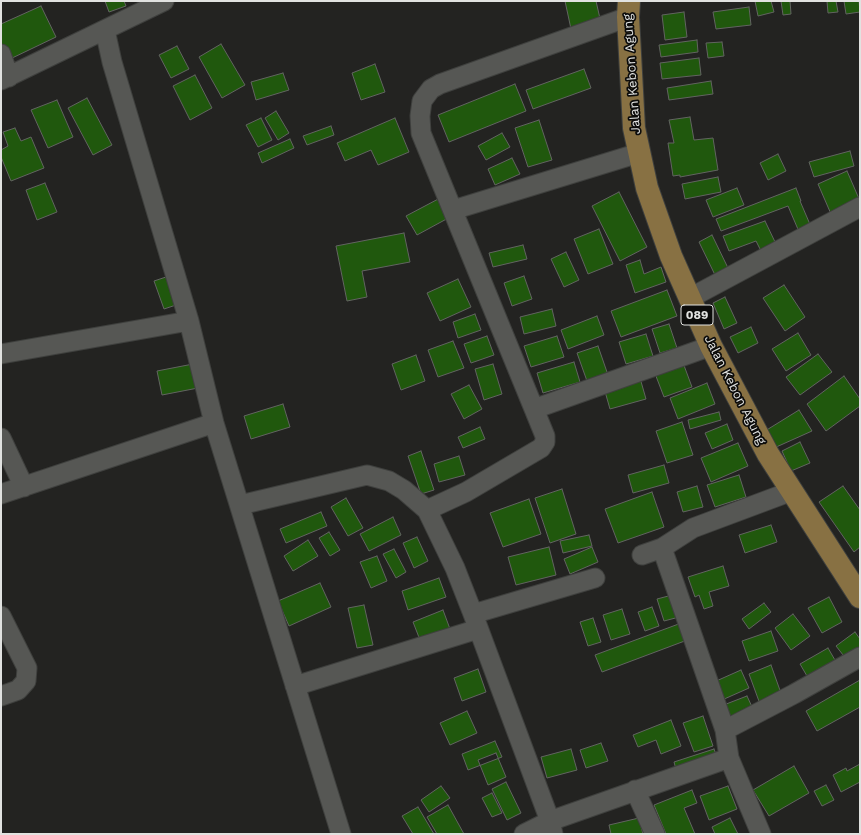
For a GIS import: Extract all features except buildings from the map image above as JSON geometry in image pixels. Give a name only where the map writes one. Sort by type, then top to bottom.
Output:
[{"type":"main road","name":"Jalan Kebon Agung","points":[[628,9],[634,128],[647,188],[668,250],[711,346],[768,454],[860,597]]},
{"type":"street","points":[[1,54],[5,78],[164,1]]},
{"type":"street","points":[[427,510],[466,492],[541,448],[545,442],[545,436],[421,133],[420,116],[422,101],[431,89],[440,84],[628,9]]},
{"type":"street","points":[[105,30],[112,62],[189,321],[214,423],[341,834]]},
{"type":"street","points":[[453,210],[639,153]]},
{"type":"street","points":[[690,298],[860,207]]},
{"type":"street","points":[[1,354],[189,321]]},
{"type":"street","points":[[534,408],[711,346]]},
{"type":"street","points":[[1,494],[214,423]]},
{"type":"street","points":[[1,438],[24,486]]},
{"type":"street","points":[[240,505],[367,475],[389,481],[404,490],[427,510],[455,568],[551,828]]},
{"type":"street","points":[[642,555],[662,548],[693,528],[792,490]]},
{"type":"street","points":[[662,548],[724,730],[729,758],[761,834]]},
{"type":"street","points":[[295,686],[595,578]]},
{"type":"street","points":[[1,616],[27,668],[26,681],[18,690],[1,696]]},
{"type":"street","points":[[724,730],[794,694],[860,657]]},
{"type":"street","points":[[524,834],[551,828],[635,790],[729,758]]},
{"type":"street","points":[[635,790],[655,834]]}]
